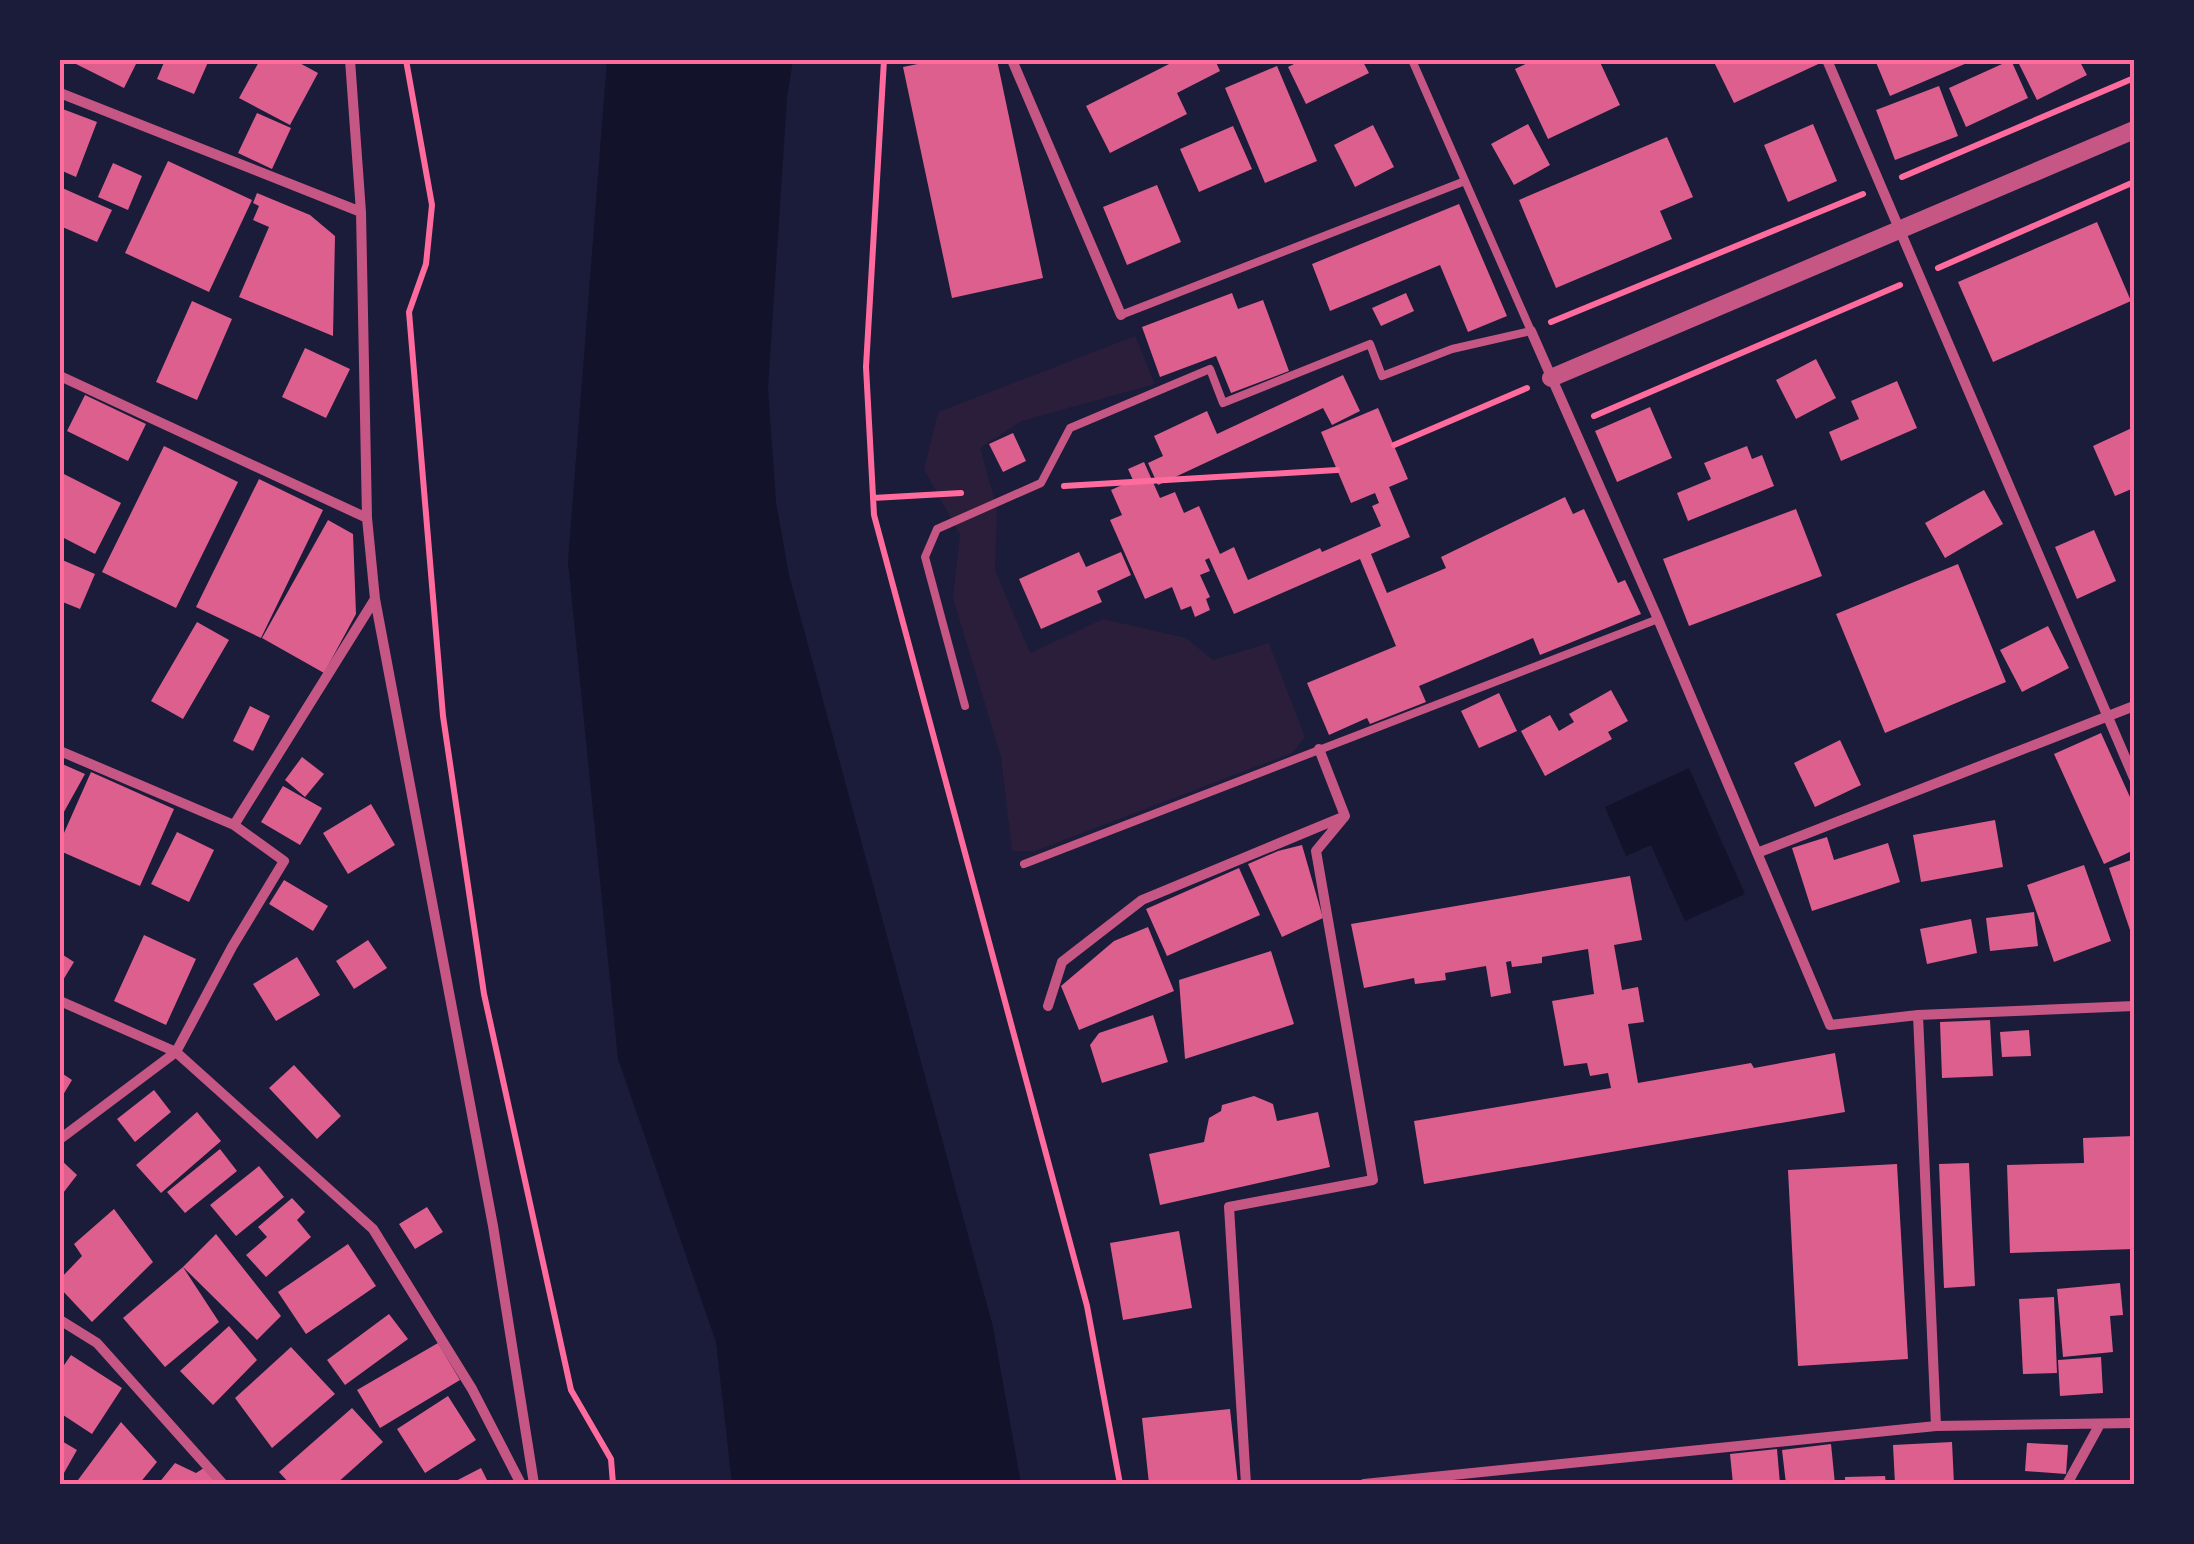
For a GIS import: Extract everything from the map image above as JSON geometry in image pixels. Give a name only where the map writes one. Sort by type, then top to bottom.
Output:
[{"type":"street","points":[[350,60],[360,212],[367,518],[375,600],[493,1226],[534,1484]]},
{"type":"street","points":[[1012,60],[1121,316]]},
{"type":"street","points":[[1826,60],[2134,778]]},
{"type":"street","points":[[60,92],[360,212]]},
{"type":"street","points":[[1551,378],[2134,130]]},
{"type":"street","points":[[1531,330],[1830,1025],[1918,1016],[2134,1006]]},
{"type":"street","points":[[60,376],[367,518]]},
{"type":"street","points":[[234,824],[375,600]]},
{"type":"street","points":[[1757,853],[2134,706]]},
{"type":"street","points":[[1319,750],[1345,816]]},
{"type":"street","points":[[60,752],[234,824],[284,860],[176,1052],[60,1138]]},
{"type":"street","points":[[1048,1006],[1062,962],[1142,900],[1345,816]]},
{"type":"street","points":[[1246,1484],[1229,1207],[1373,1180],[1316,851],[1345,816]]},
{"type":"street","points":[[60,1001],[176,1052],[373,1229],[472,1388],[521,1484]]},
{"type":"street","points":[[1918,1016],[1936,1426]]},
{"type":"street","points":[[60,1320],[97,1343],[224,1484]]},
{"type":"street","points":[[1364,1484],[1468,1479],[1936,1426],[2134,1423]]},
{"type":"street","points":[[2067,1484],[2100,1424]]},
{"type":"lane","points":[[965,706],[925,557],[938,528],[1041,483],[1070,428],[1210,369],[1224,403],[1370,344],[1382,376],[1452,348],[1531,330],[1412,60]]},
{"type":"lane","points":[[1121,316],[1465,181]]},
{"type":"lane","points":[[1024,864],[1658,619]]},
{"type":"path","points":[[406,60],[432,206],[426,264],[408,312],[443,716],[484,994],[571,1390],[611,1459],[612,1484]]},
{"type":"path","points":[[884,60],[866,367],[874,515],[1087,1306],[1120,1484]]},
{"type":"path","points":[[1531,330],[2134,78]]},
{"type":"path","points":[[1572,425],[2134,182]]},
{"type":"path","points":[[1394,445],[1521,391]]},
{"type":"path","points":[[1047,488],[1337,470]]},
{"type":"path","points":[[872,498],[969,492]]},
{"type":"shaded area","points":[[607,60],[793,60],[787,98],[768,388],[776,502],[789,575],[993,1327],[1021,1484],[732,1484],[716,1342],[618,1059],[568,562]]},
{"type":"shaded area","points":[[1135,336],[1155,384],[1022,421],[980,448],[997,509],[995,570],[1030,653],[1103,619],[1186,638],[1213,660],[1269,643],[1305,737],[1292,753],[1035,851],[1012,851],[1001,757],[953,598],[960,535],[924,469],[938,412]]},
{"type":"shaded area","points":[[1689,768],[1745,894],[1685,921],[1651,845],[1626,856],[1605,807]]},
{"type":"building","points":[[138,60],[124,88],[74,63]]},
{"type":"building","points":[[165,60],[209,60],[194,94],[157,79]]},
{"type":"building","points":[[260,60],[294,60],[318,73],[290,125],[239,98]]},
{"type":"building","points":[[937,60],[997,60],[1043,278],[952,298],[903,67]]},
{"type":"building","points":[[1177,60],[1215,60],[1220,71],[1177,93],[1187,114],[1110,153],[1086,106]]},
{"type":"building","points":[[1302,60],[1362,60],[1369,73],[1306,104],[1288,67]]},
{"type":"building","points":[[1534,60],[1599,60],[1620,105],[1548,139],[1515,69]]},
{"type":"building","points":[[1713,60],[1827,60],[1734,103]]},
{"type":"building","points":[[1875,60],[1974,60],[1890,96]]},
{"type":"building","points":[[2011,60],[2028,98],[1966,127],[1949,88]]},
{"type":"building","points":[[2017,60],[2079,60],[2087,75],[2037,100]]},
{"type":"building","points":[[1277,66],[1317,161],[1265,183],[1225,88]]},
{"type":"building","points":[[1939,86],[1958,136],[1895,160],[1876,110]]},
{"type":"building","points":[[60,108],[97,122],[76,177],[60,170]]},
{"type":"building","points":[[257,113],[291,128],[272,169],[238,153]]},
{"type":"building","points":[[1528,124],[1550,165],[1514,185],[1491,144]]},
{"type":"building","points":[[1813,124],[1837,181],[1788,202],[1764,145]]},
{"type":"building","points":[[1373,125],[1394,167],[1355,187],[1334,145]]},
{"type":"building","points":[[1233,126],[1252,169],[1199,192],[1180,149]]},
{"type":"building","points":[[1667,137],[1693,197],[1660,211],[1672,239],[1556,288],[1519,200]]},
{"type":"building","points":[[168,161],[252,200],[209,292],[125,253]]},
{"type":"building","points":[[113,163],[142,176],[128,210],[98,197]]},
{"type":"building","points":[[1157,185],[1181,242],[1127,265],[1103,207]]},
{"type":"building","points":[[60,187],[112,210],[97,242],[60,226]]},
{"type":"building","points":[[257,193],[310,215],[335,236],[333,336],[239,297],[269,227],[253,220],[259,206],[253,203]]},
{"type":"building","points":[[1459,204],[1507,316],[1468,332],[1440,265],[1330,311],[1312,264]]},
{"type":"building","points":[[2097,222],[2131,301],[1993,362],[1958,282]]},
{"type":"building","points":[[1232,293],[1238,309],[1263,300],[1289,371],[1231,393],[1216,356],[1160,377],[1142,327]]},
{"type":"building","points":[[1406,293],[1414,311],[1381,326],[1372,308]]},
{"type":"building","points":[[192,301],[232,319],[197,400],[156,382]]},
{"type":"building","points":[[305,348],[350,369],[326,418],[282,397]]},
{"type":"building","points":[[1816,359],[1836,398],[1796,419],[1776,380]]},
{"type":"building","points":[[1343,375],[1360,411],[1332,425],[1323,408],[1158,485],[1148,463],[1163,456],[1154,436],[1207,411],[1217,434]]},
{"type":"building","points":[[1897,381],[1917,428],[1841,461],[1829,432],[1859,419],[1851,401]]},
{"type":"building","points":[[85,395],[146,424],[128,461],[67,431]]},
{"type":"building","points":[[1650,407],[1672,458],[1617,482],[1595,431]]},
{"type":"building","points":[[1378,408],[1408,479],[1389,487],[1410,537],[1371,554],[1387,593],[1446,568],[1441,557],[1565,497],[1573,514],[1584,509],[1618,583],[1625,580],[1641,614],[1540,655],[1533,638],[1419,686],[1426,702],[1370,724],[1367,718],[1329,735],[1307,683],[1396,646],[1360,559],[1234,614],[1209,558],[1205,560],[1210,571],[1200,575],[1210,597],[1206,599],[1210,610],[1195,617],[1191,606],[1181,610],[1172,587],[1145,599],[1110,520],[1122,515],[1111,490],[1133,480],[1128,469],[1144,462],[1160,498],[1175,492],[1184,513],[1199,506],[1220,554],[1234,547],[1248,580],[1381,526],[1372,506],[1379,503],[1375,493],[1351,503],[1321,432]]},
{"type":"building","points":[[2134,427],[2134,488],[2115,496],[2093,446]]},
{"type":"building","points":[[1013,433],[1026,461],[1003,472],[989,444]]},
{"type":"building","points":[[164,446],[238,482],[176,608],[102,572]]},
{"type":"building","points":[[1747,446],[1752,459],[1762,455],[1774,486],[1688,521],[1677,493],[1711,479],[1704,463]]},
{"type":"building","points":[[60,472],[121,503],[95,554],[60,536]]},
{"type":"building","points":[[259,479],[323,510],[261,638],[196,607]]},
{"type":"building","points":[[1984,490],[2003,524],[1945,558],[1925,523]]},
{"type":"building","points":[[1796,509],[1822,576],[1689,626],[1663,559]]},
{"type":"building","points":[[328,520],[353,534],[356,614],[324,673],[262,638]]},
{"type":"building","points":[[2094,530],[2116,581],[2077,599],[2055,547]]},
{"type":"building","points":[[1079,552],[1086,567],[1121,552],[1131,575],[1097,591],[1102,602],[1041,629],[1019,579]]},
{"type":"building","points":[[60,559],[95,574],[80,609],[60,601]]},
{"type":"building","points":[[1958,564],[2006,682],[1885,733],[1836,614]]},
{"type":"building","points":[[197,622],[229,640],[183,719],[151,701]]},
{"type":"building","points":[[2048,626],[2069,668],[2022,692],[2000,650]]},
{"type":"building","points":[[1611,690],[1628,721],[1608,732],[1612,739],[1545,776],[1521,731],[1550,715],[1559,731],[1574,722],[1569,714]]},
{"type":"building","points":[[1499,693],[1517,731],[1479,748],[1461,711]]},
{"type":"building","points":[[250,706],[270,716],[253,751],[233,741]]},
{"type":"building","points":[[2101,733],[2134,806],[2134,850],[2104,864],[2054,754]]},
{"type":"building","points":[[1840,740],[1861,785],[1815,807],[1794,763]]},
{"type":"building","points":[[302,757],[324,774],[305,797],[285,780]]},
{"type":"building","points":[[60,763],[85,774],[60,819]]},
{"type":"building","points":[[91,772],[174,809],[140,886],[60,851],[60,842]]},
{"type":"building","points":[[283,786],[322,808],[300,845],[261,822]]},
{"type":"building","points":[[371,804],[395,845],[348,874],[323,833]]},
{"type":"building","points":[[1995,820],[2003,867],[1921,882],[1913,835]]},
{"type":"building","points":[[177,832],[214,850],[189,902],[151,884]]},
{"type":"building","points":[[1827,837],[1834,860],[1888,843],[1900,882],[1812,911],[1792,848]]},
{"type":"building","points":[[1302,845],[1323,918],[1282,937],[1248,864]]},
{"type":"building","points":[[2134,859],[2134,938],[2133,939],[2109,868]]},
{"type":"building","points":[[2084,865],[2111,941],[2054,962],[2027,885]]},
{"type":"building","points":[[1239,868],[1260,915],[1167,956],[1146,909]]},
{"type":"building","points":[[1630,876],[1642,940],[1614,945],[1622,990],[1638,987],[1644,1022],[1628,1024],[1638,1083],[1835,1053],[1845,1112],[1424,1184],[1414,1121],[1611,1088],[1608,1073],[1590,1076],[1587,1063],[1564,1066],[1552,1001],[1594,994],[1588,949],[1542,957],[1542,963],[1512,967],[1511,961],[1506,962],[1511,993],[1491,997],[1486,966],[1445,973],[1446,980],[1415,984],[1414,978],[1364,988],[1351,924]]},
{"type":"building","points":[[284,880],[328,906],[313,931],[269,904]]},
{"type":"building","points":[[2034,912],[2038,946],[1990,951],[1986,918]]},
{"type":"building","points":[[1971,919],[1977,953],[1927,964],[1920,929]]},
{"type":"building","points":[[1148,927],[1174,991],[1079,1030],[1061,986],[1114,941]]},
{"type":"building","points":[[144,935],[196,959],[166,1025],[114,1001]]},
{"type":"building","points":[[368,940],[387,968],[354,989],[336,961]]},
{"type":"building","points":[[1271,951],[1294,1024],[1185,1059],[1179,980]]},
{"type":"building","points":[[60,953],[74,962],[60,985]]},
{"type":"building","points":[[297,957],[320,995],[276,1021],[253,984]]},
{"type":"building","points":[[1153,1015],[1168,1062],[1102,1083],[1090,1045],[1099,1033]]},
{"type":"building","points":[[1990,1020],[1993,1076],[1942,1078],[1940,1022]]},
{"type":"building","points":[[2029,1030],[2031,1056],[2002,1057],[2000,1032]]},
{"type":"building","points":[[294,1065],[341,1116],[317,1139],[269,1088]]},
{"type":"building","points":[[60,1072],[72,1080],[60,1100]]},
{"type":"building","points":[[154,1090],[171,1112],[135,1142],[117,1119]]},
{"type":"building","points":[[1254,1096],[1273,1104],[1277,1121],[1318,1112],[1330,1167],[1160,1205],[1149,1154],[1204,1142],[1209,1118],[1221,1111],[1222,1105]]},
{"type":"building","points":[[197,1112],[221,1141],[161,1193],[136,1165]]},
{"type":"building","points":[[2134,1136],[2134,1249],[2010,1253],[2007,1165],[2084,1163],[2083,1138]]},
{"type":"building","points":[[220,1149],[237,1171],[185,1213],[167,1192]]},
{"type":"building","points":[[60,1159],[77,1175],[60,1197]]},
{"type":"building","points":[[1969,1163],[1975,1286],[1944,1288],[1939,1164]]},
{"type":"building","points":[[1897,1164],[1908,1359],[1798,1366],[1788,1170]]},
{"type":"building","points":[[259,1166],[284,1197],[236,1236],[210,1205]]},
{"type":"building","points":[[292,1198],[305,1212],[297,1220],[311,1237],[266,1277],[246,1255],[267,1237],[258,1227]]},
{"type":"building","points":[[427,1207],[443,1232],[415,1249],[399,1224]]},
{"type":"building","points":[[114,1209],[153,1262],[92,1322],[60,1288],[60,1279],[82,1256],[74,1244]]},
{"type":"building","points":[[1179,1231],[1192,1308],[1123,1320],[1110,1243]]},
{"type":"building","points":[[216,1234],[281,1316],[257,1340],[183,1267]]},
{"type":"building","points":[[348,1244],[376,1286],[306,1334],[278,1292]]},
{"type":"building","points":[[183,1267],[219,1322],[165,1367],[123,1318]]},
{"type":"building","points":[[2120,1283],[2123,1315],[2110,1316],[2113,1352],[2063,1357],[2057,1289]]},
{"type":"building","points":[[2054,1297],[2057,1373],[2023,1374],[2019,1299]]},
{"type":"building","points":[[389,1314],[408,1339],[345,1385],[327,1360]]},
{"type":"building","points":[[229,1326],[257,1360],[213,1405],[180,1371]]},
{"type":"building","points":[[438,1343],[460,1380],[380,1428],[357,1390]]},
{"type":"building","points":[[291,1347],[335,1394],[272,1448],[235,1398]]},
{"type":"building","points":[[71,1355],[122,1388],[92,1434],[60,1413],[60,1371]]},
{"type":"building","points":[[2101,1357],[2103,1393],[2060,1396],[2058,1360]]},
{"type":"building","points":[[448,1396],[476,1440],[425,1473],[397,1429]]},
{"type":"building","points":[[352,1408],[383,1442],[336,1484],[290,1484],[279,1472]]},
{"type":"building","points":[[1230,1409],[1238,1484],[1149,1484],[1142,1418]]},
{"type":"building","points":[[121,1422],[157,1462],[139,1484],[75,1484]]},
{"type":"building","points":[[60,1440],[77,1450],[60,1480]]},
{"type":"building","points":[[1952,1442],[1954,1484],[1895,1484],[1893,1445]]},
{"type":"building","points":[[2027,1443],[2068,1445],[2066,1474],[2025,1471]]},
{"type":"building","points":[[1831,1444],[1835,1484],[1786,1484],[1782,1450]]},
{"type":"building","points":[[1777,1449],[1780,1484],[1733,1484],[1730,1454]]},
{"type":"building","points":[[175,1463],[196,1473],[207,1466],[217,1484],[158,1484]]},
{"type":"building","points":[[481,1468],[489,1484],[450,1484]]},
{"type":"building","points":[[1885,1476],[1886,1484],[1845,1484],[1845,1477]]}]
